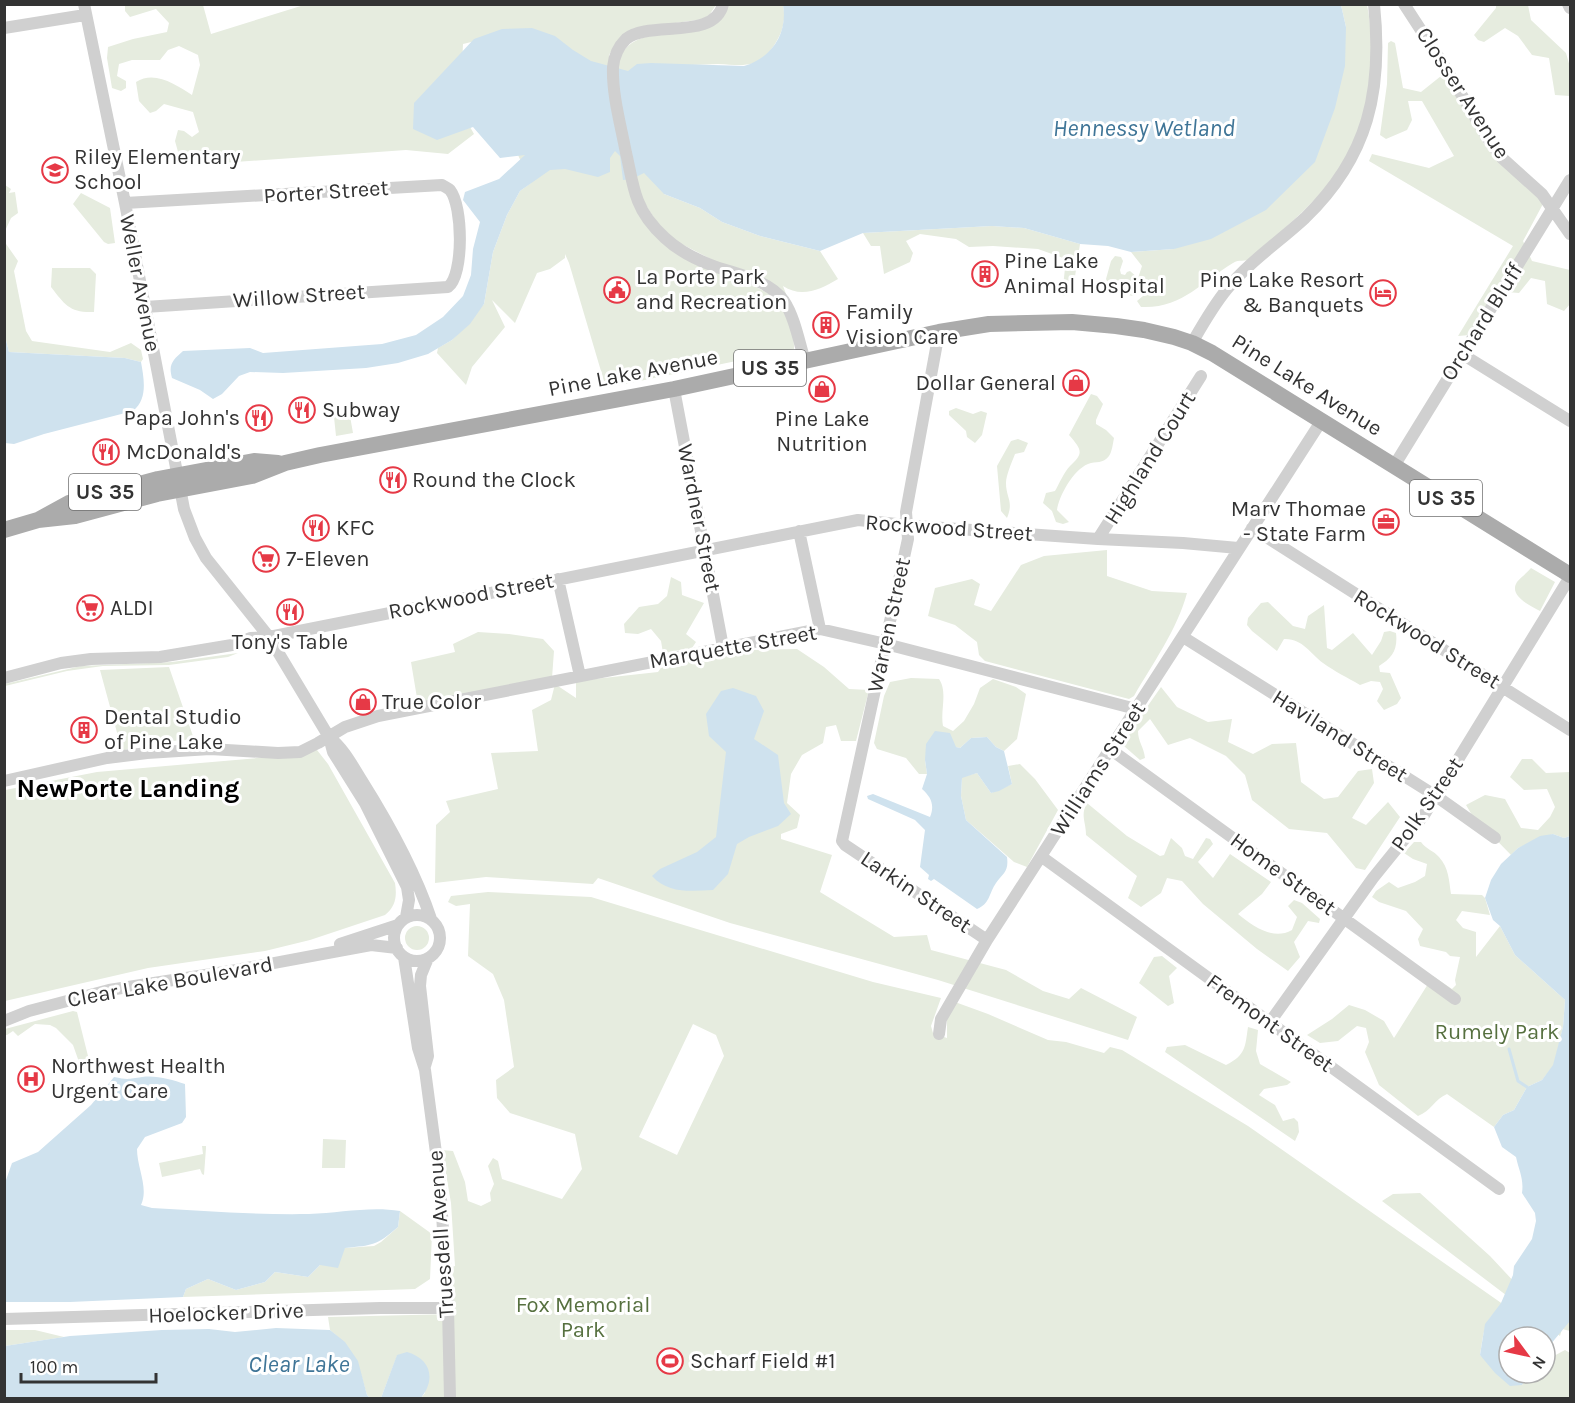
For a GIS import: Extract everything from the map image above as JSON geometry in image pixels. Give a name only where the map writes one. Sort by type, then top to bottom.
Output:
[{"type":"main road","name":"Pine Lake Avenue","points":[[4,530],[38,519],[75,516],[178,483],[252,476],[285,463],[674,389],[939,332],[989,324],[1072,322],[1144,330],[1192,343],[1229,362],[1570,576]]},
{"type":"street","points":[[723,4],[715,17],[695,27],[636,33],[626,39],[617,49],[613,67],[632,179],[638,202],[665,238],[692,256],[763,284],[783,300],[805,361]]},
{"type":"street","points":[[1192,343],[1212,309],[1228,288],[1305,217],[1332,188],[1350,160],[1365,128],[1374,96],[1377,35],[1374,4]]},
{"type":"street","name":"Closser Avenue","points":[[1404,4],[1490,142],[1502,158],[1542,194],[1570,234]]},
{"type":"street","points":[[1568,4],[1570,8]]},
{"type":"street","points":[[4,28],[85,10]]},
{"type":"street","name":"Weller Avenue","points":[[85,10],[125,203],[178,483]]},
{"type":"street","name":"Orchard Bluff","points":[[1394,465],[1570,180]]},
{"type":"street","name":"Porter Street","points":[[125,203],[442,185],[449,189],[456,202],[460,235],[457,270],[452,285]]},
{"type":"street","name":"Willow Street","points":[[145,307],[442,288],[452,285]]},
{"type":"street","name":"Warren Street","points":[[845,845],[844,826],[908,539],[906,512],[939,332]]},
{"type":"street","points":[[1462,354],[1570,422]]},
{"type":"street","name":"Highland Court","points":[[1098,539],[1201,376]]},
{"type":"street","name":"Wardner Street","points":[[674,389],[723,647]]},
{"type":"street","points":[[1238,548],[1322,420]]},
{"type":"street","points":[[178,483],[184,509],[195,538],[206,558],[269,637],[329,737],[333,752],[365,803],[407,887],[409,900],[394,936],[401,952],[416,961],[428,958],[437,950],[441,938],[437,926],[431,919],[424,898],[384,818],[341,746],[329,737]]},
{"type":"street","name":"Rockwood Street","points":[[4,678],[61,663],[91,659],[160,657],[232,645],[251,638],[269,637],[858,520],[1238,548]]},
{"type":"street","name":"Rockwood Street","points":[[1252,528],[1570,730]]},
{"type":"street","points":[[799,531],[820,629]]},
{"type":"street","name":"Williams Street","points":[[939,1034],[940,1019],[987,940],[1238,548]]},
{"type":"street","name":"Polk Street","points":[[1270,1022],[1343,918],[1424,815],[1570,576]]},
{"type":"street","points":[[558,579],[580,676]]},
{"type":"street","name":"Marquette Street","points":[[4,781],[107,758],[147,753],[222,749],[278,753],[300,752],[345,727],[378,716],[820,629],[1136,709]]},
{"type":"street","name":"Haviland Street","points":[[1183,636],[1436,796],[1495,838]]},
{"type":"street","name":"Home Street","points":[[1110,749],[1455,999]]},
{"type":"street","name":"Larkin Street","points":[[845,845],[987,940]]},
{"type":"street","name":"Fremont Street","points":[[1042,857],[1498,1189]]},
{"type":"street","points":[[402,921],[419,915],[431,919]]},
{"type":"street","name":"Clear Lake Boulevard","points":[[312,956],[402,921]]},
{"type":"street","name":"Clear Lake Boulevard","points":[[4,1021],[29,1011],[110,990],[371,945],[401,952]]},
{"type":"street","name":"Truesdell Avenue","points":[[401,952],[424,1070],[440,1183],[450,1398]]},
{"type":"street","name":"Truesdell Avenue","points":[[424,1070],[428,1056],[420,986],[421,975],[428,958]]},
{"type":"street","name":"Clear Lake Boulevard","points":[[4,1013],[29,1011]]},
{"type":"street","name":"Hoelocker Drive","points":[[4,1319],[447,1308]]},
{"type":"green space","points":[[125,5],[203,5],[211,34],[304,5],[716,5],[704,19],[632,29],[616,43],[609,55],[609,97],[648,225],[717,267],[773,297],[781,305],[790,324],[794,349],[606,388],[565,254],[565,258],[550,269],[537,273],[515,323],[492,300],[505,327],[472,367],[466,385],[437,353],[438,348],[452,340],[484,304],[493,252],[507,215],[520,191],[531,183],[518,155],[488,38],[463,44],[460,109],[474,134],[448,154],[406,150],[207,164],[180,159],[175,141],[178,130],[192,137],[199,132],[193,112],[164,104],[150,113],[139,101],[136,82],[158,78],[192,95],[200,65],[198,55],[179,46],[168,50],[160,60],[132,60],[119,64],[117,76],[126,81],[126,88],[121,91],[112,88],[107,58],[108,47],[167,32],[169,23],[156,9],[130,17],[125,11]]},
{"type":"green space","points":[[727,5],[783,5],[782,30],[769,52],[756,62],[743,65],[690,65],[664,194],[700,208],[722,222],[760,236],[820,251],[838,279],[804,292],[790,290],[783,286],[788,299],[674,240],[656,221],[642,199],[635,172],[617,65],[626,48],[639,39],[705,28],[718,20]]},
{"type":"green space","points":[[1341,5],[1367,5],[1370,22],[1371,62],[1362,123],[1348,157],[1335,177],[1311,204],[1264,249],[1249,260],[1233,263],[1180,299],[1168,304],[1141,307],[1137,301],[1149,291],[1145,281],[1133,296],[1111,291],[1106,279],[1111,261],[1115,256],[1121,257],[1123,261],[1121,274],[1125,275],[1130,271],[1138,278],[1142,266],[1131,252],[1174,249],[1346,27]]},
{"type":"green space","points":[[1496,5],[1528,5],[1531,20],[1566,53],[1570,67],[1570,96],[1555,95],[1549,58],[1532,55],[1518,36],[1505,28],[1484,42],[1478,40],[1474,35]]},
{"type":"green space","points":[[1391,41],[1395,43],[1403,88],[1421,92],[1441,76],[1447,77],[1484,144],[1544,202],[1523,241],[1532,261],[1570,270],[1570,304],[1564,311],[1547,304],[1545,281],[1531,278],[1519,293],[1495,291],[1470,335],[1458,336],[1513,246],[1369,161],[1372,154],[1429,168],[1454,156],[1422,101],[1408,101],[1412,120],[1407,130],[1386,139],[1380,135],[1387,84],[1388,43]]},
{"type":"green space","points":[[5,185],[11,189],[9,193],[15,192],[18,213],[11,218],[5,231]]},
{"type":"green space","points":[[81,193],[110,208],[115,243],[104,242],[73,204]]},
{"type":"green space","points":[[992,226],[1024,228],[1080,244],[1074,283],[1068,296],[1062,296],[1066,259],[1038,249],[969,247],[956,239],[920,234],[906,241],[913,253],[910,262],[884,274],[880,246],[871,246],[863,233]]},
{"type":"green space","points":[[4,241],[18,261],[14,271],[26,331],[32,341],[110,352],[131,343],[141,350],[143,359],[141,362],[125,358],[9,352],[4,332]]},
{"type":"green space","points":[[52,268],[90,268],[96,274],[94,312],[79,311],[64,303],[51,287]]},
{"type":"green space","points":[[1091,394],[1097,396],[1103,404],[1096,424],[1114,438],[1107,459],[1082,467],[1068,484],[1057,510],[1069,522],[1063,524],[1056,522],[1052,511],[1043,503],[1046,493],[1055,491],[1066,471],[1078,458],[1079,448],[1069,435]]},
{"type":"green space","points":[[956,408],[973,414],[981,411],[987,413],[982,435],[975,443],[949,415],[949,411]]},
{"type":"green space","points":[[342,411],[350,416],[353,433],[336,436],[334,417]]},
{"type":"green space","points":[[1018,439],[1028,443],[1024,452],[1015,454],[1007,476],[1006,488],[1010,507],[1007,518],[1001,511],[997,466],[1011,441]]},
{"type":"green space","points":[[1107,550],[1107,576],[1152,591],[1187,593],[1183,607],[1164,646],[1134,696],[1129,699],[985,661],[979,655],[977,642],[955,625],[928,616],[935,588],[972,579],[980,584],[974,605],[991,611],[1021,565],[1044,556]]},
{"type":"green space","points":[[1531,568],[1555,582],[1540,611],[1522,600],[1516,592],[1517,582]]},
{"type":"green space","points":[[671,577],[681,582],[682,595],[704,603],[686,634],[696,642],[692,648],[663,653],[661,641],[651,629],[638,634],[625,633],[624,624],[639,607],[658,604],[667,596]]},
{"type":"green space","points":[[1268,602],[1293,626],[1305,629],[1308,616],[1324,605],[1327,648],[1332,650],[1353,633],[1372,655],[1384,632],[1396,633],[1393,653],[1379,666],[1380,672],[1390,673],[1401,698],[1397,704],[1384,710],[1377,701],[1383,689],[1380,682],[1371,681],[1360,685],[1327,666],[1296,641],[1284,639],[1277,651],[1247,625],[1248,618],[1261,603]]},
{"type":"green space","points":[[478,632],[543,639],[554,651],[552,678],[418,704],[411,662],[455,652],[453,644]]},
{"type":"green space","points":[[797,649],[824,667],[849,689],[869,690],[856,741],[841,741],[836,725],[826,727],[823,743],[802,755],[791,774],[787,803],[800,815],[797,828],[781,834],[781,839],[832,855],[820,892],[894,937],[927,935],[931,950],[1006,970],[1043,991],[1069,999],[1081,988],[1137,1017],[1128,1040],[938,980],[730,923],[598,878],[593,884],[486,877],[435,883],[436,825],[450,812],[446,801],[498,789],[491,753],[538,751],[532,710],[551,700],[555,684],[576,698],[576,681],[658,672],[665,662],[753,650]]},
{"type":"green space","points":[[238,653],[228,657],[169,665],[103,666],[67,671],[5,686],[5,684],[81,666],[172,662]]},
{"type":"green space","points":[[169,667],[194,739],[141,744],[122,751],[100,670]]},
{"type":"green space","points":[[911,678],[939,679],[943,690],[943,726],[953,731],[964,721],[980,688],[993,679],[1016,687],[1026,694],[1017,739],[1004,751],[996,747],[987,737],[971,738],[960,748],[955,747],[925,760],[927,774],[919,774],[906,758],[877,749],[874,743],[884,696],[890,682]]},
{"type":"green space","points":[[1161,687],[1177,707],[1208,722],[1232,719],[1228,742],[1253,754],[1272,744],[1296,743],[1301,782],[1324,799],[1338,797],[1358,771],[1372,769],[1374,783],[1352,818],[1366,825],[1388,802],[1400,817],[1365,870],[1356,868],[1327,833],[1289,829],[1252,800],[1245,775],[1226,756],[1190,738],[1168,745],[1150,719],[1138,731],[1145,758],[1140,760],[1124,746],[1133,727]]},
{"type":"green space","points":[[317,750],[328,764],[395,883],[395,900],[385,915],[310,940],[265,951],[148,968],[5,1001],[5,790],[97,772],[269,757]]},
{"type":"green space","points":[[1522,759],[1532,759],[1546,773],[1570,772],[1570,836],[1564,838],[1553,834],[1518,848],[1511,855],[1472,815],[1466,805],[1485,795],[1505,799],[1521,828],[1538,830],[1550,817],[1555,807],[1547,789],[1524,790],[1510,777]]},
{"type":"green space","points":[[1020,764],[1035,779],[1058,810],[1027,867],[1014,862],[966,820],[961,796],[962,777],[977,773],[991,793],[1012,784],[1008,766]]},
{"type":"green space","points":[[1087,803],[1127,836],[1160,856],[1164,855],[1171,838],[1182,848],[1185,856],[1193,859],[1206,838],[1210,839],[1213,844],[1198,862],[1213,878],[1230,854],[1271,882],[1262,894],[1238,914],[1264,931],[1278,934],[1292,930],[1297,917],[1288,906],[1294,900],[1302,903],[1320,919],[1319,923],[1308,921],[1294,942],[1300,957],[1288,971],[1257,949],[1203,904],[1182,881],[1167,878],[1161,893],[1141,907],[1128,898],[1137,876],[1086,835],[1084,815]]},
{"type":"green space","name":"Rumely Park","points":[[1414,842],[1421,842],[1442,861],[1448,875],[1451,894],[1482,895],[1485,898],[1490,915],[1462,911],[1456,920],[1463,928],[1476,932],[1476,957],[1500,926],[1515,955],[1565,1000],[1563,1027],[1554,1065],[1542,1080],[1527,1087],[1514,1110],[1503,1115],[1494,1127],[1447,1094],[1418,1116],[1379,1085],[1365,1052],[1369,1042],[1366,1028],[1357,1026],[1338,1041],[1320,1043],[1307,1035],[1349,1005],[1365,1010],[1384,1021],[1394,1038],[1433,976],[1452,989],[1456,985],[1460,957],[1420,946],[1418,939],[1423,929],[1406,911],[1379,902],[1372,897],[1376,891],[1389,882],[1398,888],[1425,876],[1427,864],[1404,853]]},
{"type":"green space","name":"Fox Memorial Park","points":[[488,892],[591,897],[873,982],[941,998],[931,1026],[933,1033],[947,1038],[947,1015],[955,1002],[1048,1040],[1066,1042],[1104,1053],[1110,1047],[1122,1050],[1248,1126],[1507,1307],[1493,1314],[1489,1319],[1480,1355],[1497,1367],[1497,1385],[1557,1385],[1557,1354],[1565,1350],[1570,1353],[1570,1398],[421,1398],[425,1393],[397,1356],[381,1398],[370,1398],[355,1359],[330,1330],[328,1317],[454,1314],[452,1267],[455,1266],[451,1203],[442,1150],[453,1151],[465,1182],[468,1201],[481,1206],[491,1201],[490,1193],[494,1184],[488,1166],[493,1158],[498,1161],[502,1179],[562,1199],[582,1169],[575,1134],[510,1113],[497,1098],[496,1080],[514,1067],[504,1000],[493,974],[468,956],[470,904],[456,906],[448,902],[451,896]],"holes":[[[693,1024],[716,1035],[724,1056],[677,1155],[639,1137]]]},
{"type":"green space","points":[[417,926],[425,930],[429,938],[425,946],[417,950],[409,946],[405,938],[409,930]]},
{"type":"green space","points":[[1162,956],[1177,968],[1169,976],[1174,1003],[1168,1006],[1139,983],[1154,957]]},
{"type":"green space","points":[[73,1011],[77,1012],[88,1056],[85,1062],[79,1062],[73,1045],[50,1025],[35,1024],[18,1036],[13,1031],[5,1035],[5,1029]]},
{"type":"green space","points":[[1248,1027],[1258,1030],[1256,1051],[1260,1064],[1291,1082],[1287,1085],[1264,1089],[1259,1095],[1275,1105],[1283,1121],[1294,1118],[1298,1122],[1299,1132],[1295,1141],[1165,1052],[1167,1047],[1185,1045],[1226,1065],[1241,1054]]},
{"type":"green space","points":[[323,1139],[346,1140],[345,1168],[322,1168]]},
{"type":"green space","points":[[202,1146],[206,1146],[204,1175],[200,1169],[162,1177],[159,1163],[203,1154]]},
{"type":"green space","points":[[1420,1193],[1490,1256],[1518,1286],[1570,1315],[1570,1331],[1562,1329],[1560,1336],[1557,1334],[1557,1325],[1545,1325],[1382,1201],[1393,1194]]},
{"type":"green space","points":[[400,1211],[432,1234],[430,1279],[415,1289],[183,1297],[186,1289],[208,1279],[236,1290],[265,1282],[275,1272],[308,1277],[320,1265],[345,1248],[374,1246],[381,1242],[398,1227]]},
{"type":"green space","points":[[4,1330],[35,1330],[64,1337],[5,1346]]},
{"type":"water","name":"Hennessy Wetland","points":[[783,5],[1341,5],[1346,27],[1345,66],[1335,108],[1315,162],[1266,210],[1211,239],[1174,249],[1131,252],[1108,246],[1080,244],[1024,228],[992,226],[863,233],[820,251],[760,236],[722,222],[700,208],[664,194],[644,173],[632,179],[623,180],[620,156],[615,151],[610,158],[610,172],[598,177],[565,169],[550,170],[520,191],[507,215],[493,252],[484,304],[470,324],[452,340],[428,354],[398,363],[366,368],[283,373],[250,372],[239,376],[222,394],[213,399],[200,390],[172,378],[172,363],[183,351],[250,348],[263,353],[382,344],[416,335],[443,317],[463,296],[471,275],[473,249],[480,222],[463,200],[465,192],[499,179],[525,155],[500,158],[473,127],[437,140],[413,129],[414,103],[474,39],[502,29],[532,28],[555,36],[591,61],[628,71],[637,64],[651,63],[744,66],[763,57],[776,43],[783,25]]},
{"type":"water","points":[[4,332],[9,352],[125,358],[141,362],[144,388],[141,401],[133,411],[14,444],[5,443]]},
{"type":"water","points":[[733,688],[756,696],[764,711],[754,739],[778,755],[784,803],[791,814],[778,826],[737,844],[728,874],[713,890],[673,889],[658,882],[652,876],[660,869],[697,852],[716,837],[726,752],[709,736],[706,714],[721,691]]},
{"type":"water","points":[[935,731],[950,733],[956,747],[960,748],[971,738],[987,737],[996,747],[1004,751],[1012,784],[991,793],[977,773],[962,778],[961,796],[966,820],[1007,857],[1005,872],[996,883],[987,901],[977,909],[934,879],[931,881],[928,879],[929,875],[920,867],[925,830],[915,820],[868,799],[867,796],[873,794],[930,817],[931,801],[922,789],[927,774],[926,744]]},
{"type":"water","points":[[1553,834],[1564,838],[1570,836],[1570,1321],[1557,1337],[1557,1325],[1497,1325],[1497,1375],[1480,1355],[1485,1324],[1501,1303],[1513,1275],[1514,1266],[1532,1239],[1536,1221],[1535,1213],[1522,1193],[1522,1179],[1516,1157],[1502,1147],[1494,1127],[1503,1115],[1514,1110],[1527,1087],[1542,1080],[1553,1065],[1563,1027],[1565,1000],[1515,955],[1500,926],[1493,920],[1485,898],[1491,880],[1501,864],[1518,848],[1540,836]]},
{"type":"water","points":[[114,1077],[164,1078],[185,1084],[186,1117],[182,1123],[145,1137],[137,1149],[144,1192],[141,1205],[152,1208],[269,1214],[389,1210],[400,1211],[398,1227],[374,1244],[345,1248],[338,1268],[320,1265],[308,1277],[275,1272],[265,1282],[236,1290],[208,1279],[186,1289],[183,1297],[70,1302],[5,1302],[5,1183],[12,1163],[38,1152],[91,1105]]},
{"type":"water","name":"Clear Lake","points":[[276,1328],[330,1330],[345,1342],[358,1361],[367,1395],[370,1398],[5,1398],[5,1346],[70,1336],[162,1330],[209,1329],[235,1332]]},
{"type":"water","name":"Clear Lake","points":[[407,1352],[421,1359],[429,1370],[429,1384],[426,1391],[421,1398],[381,1398],[397,1355]]},
{"type":"waterway","points":[[1509,1049],[1518,1081],[1527,1087]]},
{"type":"place","name":"Riley Elementary School","points":[[55,170]]},
{"type":"place","name":"Pine Lake Animal Hospital","points":[[985,274]]},
{"type":"place","name":"La Porte Park and Recreation","points":[[617,290]]},
{"type":"place","name":"Pine Lake Resort & Banquets","points":[[1383,293]]},
{"type":"place","name":"Family Vision Care","points":[[826,325]]},
{"type":"place","name":"Dollar General","points":[[1076,383]]},
{"type":"place","name":"Pine Lake Nutrition","points":[[822,389]]},
{"type":"place","name":"Subway","points":[[302,410]]},
{"type":"place","name":"Papa John's","points":[[259,418]]},
{"type":"place","name":"McDonald's","points":[[106,452]]},
{"type":"place","name":"Round the Clock","points":[[393,480]]},
{"type":"place","name":"Marv Thomae - State Farm","points":[[1386,522]]},
{"type":"place","name":"KFC","points":[[316,528]]},
{"type":"place","name":"7-Eleven","points":[[266,559]]},
{"type":"place","name":"ALDI","points":[[90,608]]},
{"type":"place","name":"Tony's Table","points":[[290,612]]},
{"type":"place","name":"True Color","points":[[363,702]]},
{"type":"place","name":"Dental Studio of Pine Lake","points":[[84,730]]},
{"type":"place","name":"Northwest Health Urgent Care","points":[[31,1079]]},
{"type":"place","name":"Scharf Field #1","points":[[670,1361]]},
{"type":"district","name":"NewPorte Landing","points":[[128,788]]}]
